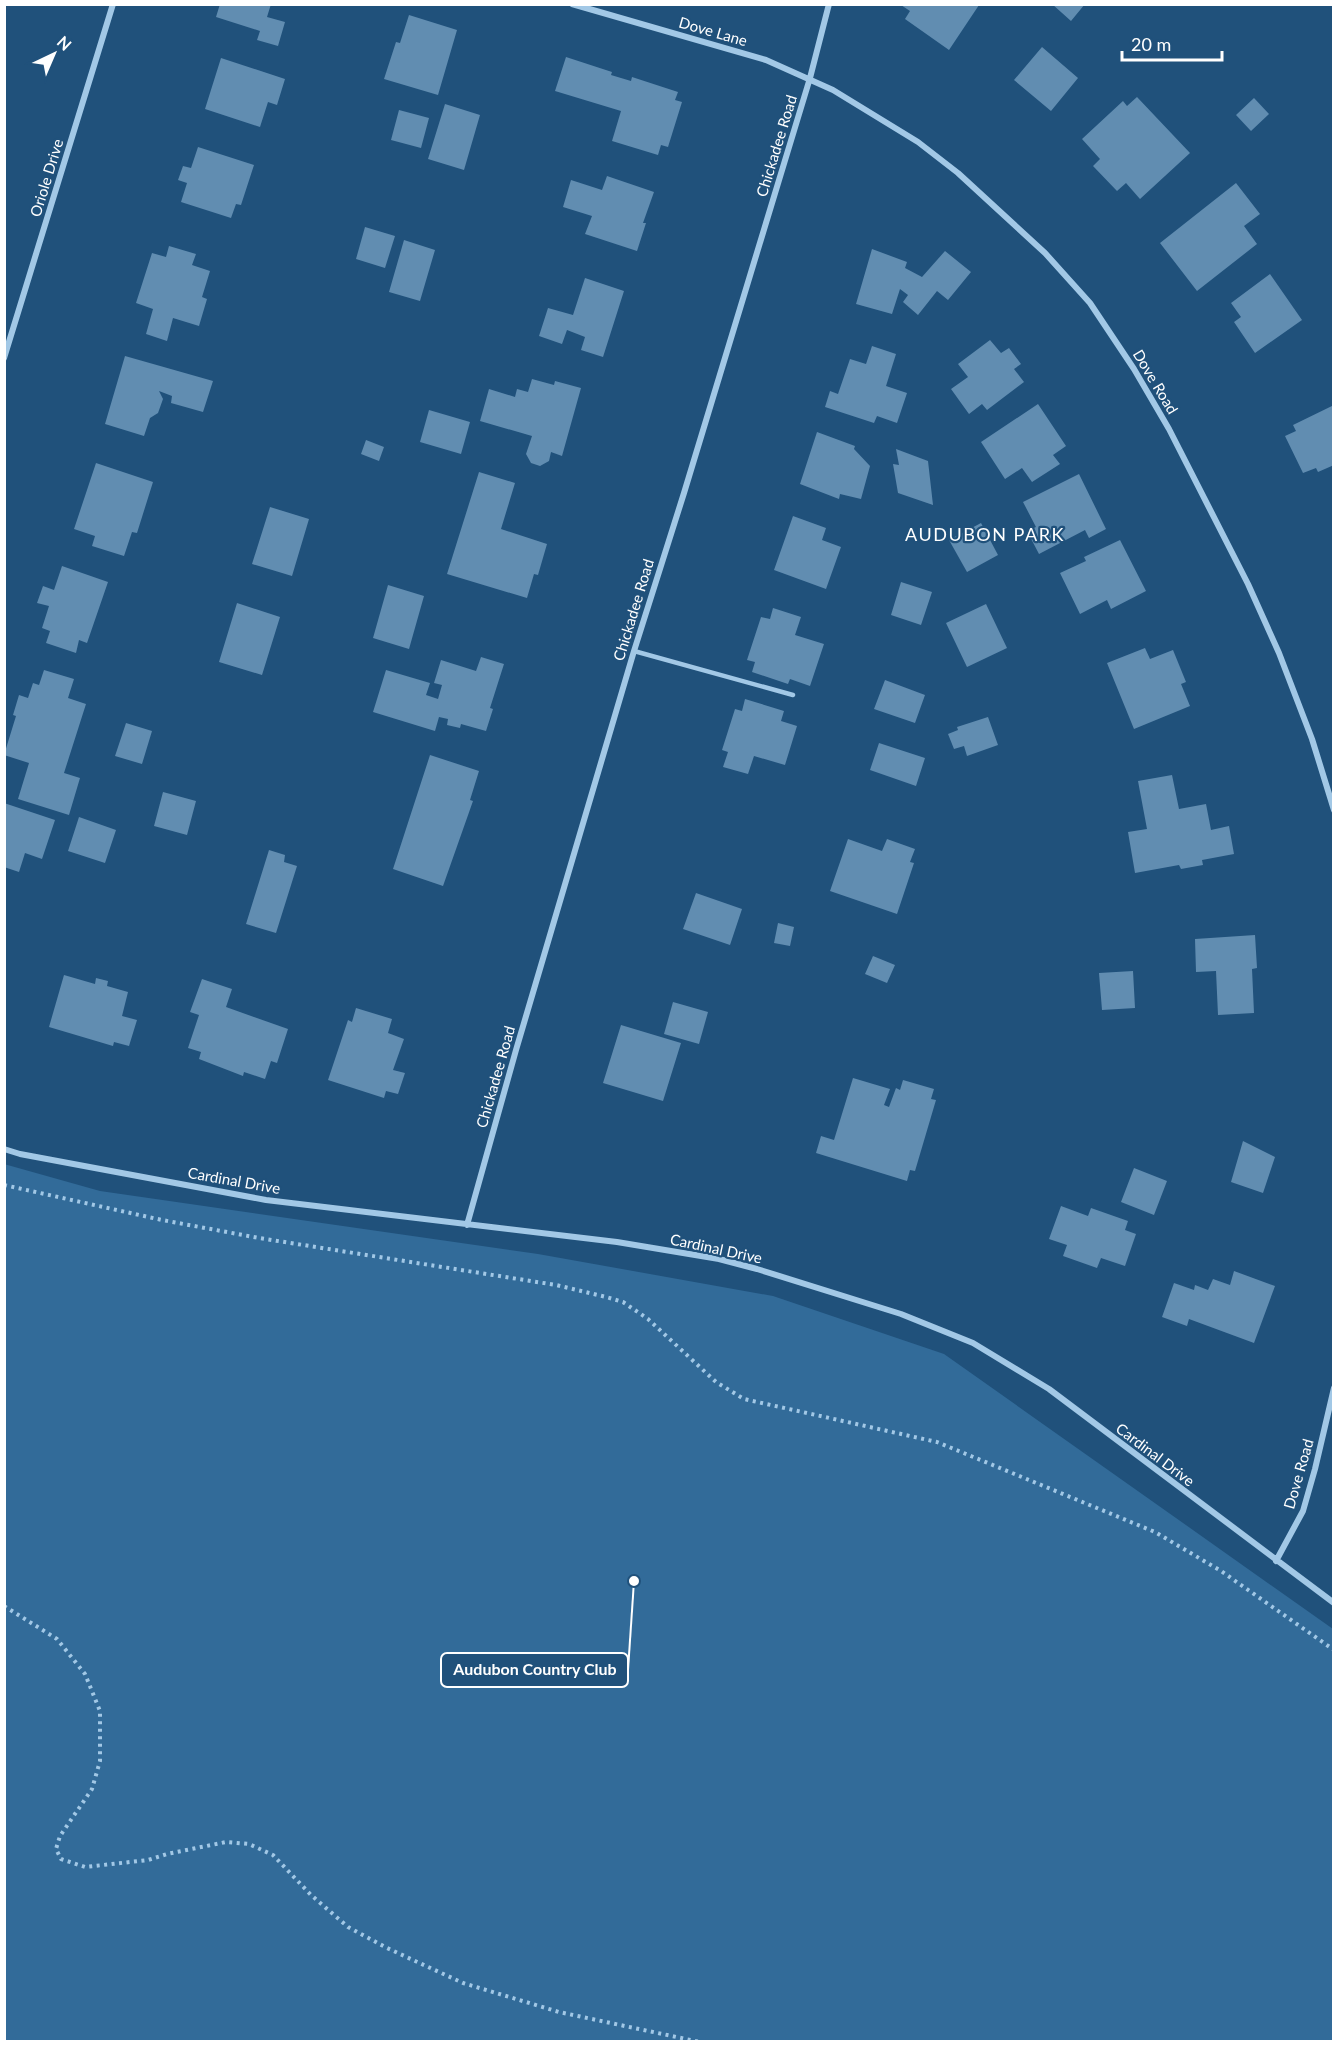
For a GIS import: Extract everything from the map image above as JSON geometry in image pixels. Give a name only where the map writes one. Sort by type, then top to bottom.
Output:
[{"type":"street","name":"Oriole Drive","points":[[4,358],[112,4]]},
{"type":"street","name":"Dove Lane","points":[[572,4],[766,60],[810,78]]},
{"type":"street","name":"Chickadee Road","points":[[467,1225],[516,1050],[634,651],[810,78],[830,4]]},
{"type":"street","name":"Dove Road","points":[[810,78],[918,142],[958,173],[1045,253],[1090,303],[1134,369],[1169,429],[1248,584],[1279,652],[1312,739],[1334,810]]},
{"type":"street","name":"Cardinal Drive","points":[[4,1149],[20,1154],[266,1200],[617,1242],[719,1259],[901,1314],[973,1343],[1049,1389],[1276,1562],[1334,1603]]},
{"type":"street","name":"Dove Road","points":[[1276,1562],[1303,1511],[1334,1388]]},
{"type":"lane","points":[[634,651],[793,695]]},
{"type":"path","points":[[4,1185],[162,1220],[259,1238],[556,1285],[623,1302],[648,1319],[716,1382],[744,1399],[937,1442],[1155,1532],[1221,1571],[1334,1650]]},
{"type":"path","points":[[4,1606],[57,1639],[85,1674],[100,1711],[100,1761],[92,1790],[60,1836],[56,1849],[62,1859],[85,1867],[148,1860],[226,1842],[249,1844],[273,1855],[311,1895],[348,1927],[387,1948],[463,1983],[560,2012],[700,2042]]},
{"type":"shaded area","points":[[4,1164],[100,1191],[538,1254],[773,1296],[944,1354],[1333,1629],[1333,2041],[5,2041]]},
{"type":"building","points":[[220,4],[271,4],[267,17],[285,22],[278,46],[257,40],[260,31],[216,17]]},
{"type":"building","points":[[1052,4],[1085,4],[1071,21]]},
{"type":"building","points":[[901,5],[979,5],[949,50],[905,19],[910,11]]},
{"type":"building","points":[[409,15],[457,30],[438,95],[384,79],[396,42],[400,43]]},
{"type":"building","points":[[1042,47],[1078,78],[1051,111],[1014,80]]},
{"type":"building","points":[[566,57],[612,72],[611,75],[631,81],[632,77],[678,92],[675,100],[682,102],[668,147],[661,145],[658,155],[612,141],[621,111],[555,91]]},
{"type":"building","points":[[221,58],[285,79],[277,105],[268,102],[260,127],[205,109]]},
{"type":"building","points":[[1137,97],[1190,153],[1140,199],[1126,183],[1117,191],[1093,166],[1100,159],[1082,139],[1123,101],[1127,106]]},
{"type":"building","points":[[1254,98],[1269,114],[1251,131],[1236,115]]},
{"type":"building","points":[[445,104],[480,115],[464,170],[428,159]]},
{"type":"building","points":[[399,110],[429,118],[421,148],[391,140]]},
{"type":"building","points":[[198,147],[254,165],[241,205],[236,204],[231,218],[181,202],[187,183],[178,180],[183,166],[191,168]]},
{"type":"building","points":[[607,176],[654,192],[643,223],[646,223],[637,251],[585,234],[592,216],[563,207],[571,180],[602,190]]},
{"type":"building","points":[[1236,183],[1260,214],[1244,226],[1257,244],[1197,291],[1160,243]]},
{"type":"building","points":[[365,227],[395,236],[385,268],[356,259]]},
{"type":"building","points":[[404,240],[435,250],[420,301],[389,292]]},
{"type":"building","points":[[169,246],[196,254],[192,265],[210,271],[202,297],[207,299],[199,326],[173,318],[167,341],[146,334],[153,309],[136,303],[152,253],[166,257]]},
{"type":"building","points":[[872,249],[907,262],[905,268],[922,277],[945,251],[971,272],[948,300],[937,291],[918,315],[903,302],[908,295],[900,289],[892,314],[856,304]]},
{"type":"building","points":[[1270,274],[1302,320],[1255,353],[1234,322],[1241,317],[1231,303]]},
{"type":"building","points":[[585,278],[624,291],[603,357],[581,350],[585,337],[567,330],[562,344],[539,336],[548,308],[573,315]]},
{"type":"building","points":[[990,340],[1001,353],[1009,348],[1021,364],[1014,369],[1024,382],[987,410],[982,404],[969,414],[951,389],[968,377],[958,364]]},
{"type":"building","points":[[872,346],[896,354],[886,386],[907,393],[897,423],[877,416],[874,423],[825,407],[830,391],[838,394],[850,359],[866,364]]},
{"type":"building","points":[[125,356],[213,381],[203,412],[171,403],[172,396],[159,391],[163,399],[158,413],[150,418],[144,436],[105,424]]},
{"type":"building","points":[[532,379],[554,385],[555,381],[581,388],[562,456],[551,452],[549,461],[540,466],[531,463],[526,454],[532,436],[480,421],[489,389],[515,397],[517,389],[528,392]]},
{"type":"building","points":[[1038,404],[1066,446],[1053,455],[1060,464],[1032,482],[1022,468],[1005,479],[981,442]]},
{"type":"building","points":[[1334,405],[1334,465],[1318,472],[1316,468],[1303,473],[1285,436],[1296,431],[1293,425]]},
{"type":"building","points":[[429,410],[470,422],[461,454],[420,442]]},
{"type":"building","points":[[817,432],[855,446],[854,449],[870,466],[861,499],[840,494],[839,499],[800,484]]},
{"type":"building","points":[[366,440],[384,447],[379,461],[361,454]]},
{"type":"building","points":[[896,449],[928,461],[933,505],[898,493],[893,464],[899,465]]},
{"type":"building","points":[[96,463],[153,482],[137,533],[132,532],[124,556],[92,546],[95,536],[74,529]]},
{"type":"building","points":[[479,472],[515,483],[501,529],[547,544],[538,575],[534,574],[527,598],[447,574]]},
{"type":"building","points":[[1079,474],[1106,529],[1089,538],[1085,530],[1039,554],[1027,531],[1036,527],[1023,502]]},
{"type":"building","points":[[270,507],[309,519],[292,576],[252,564]]},
{"type":"building","points":[[793,516],[826,528],[822,540],[841,547],[826,589],[774,570]]},
{"type":"building","points":[[981,523],[998,555],[967,572],[949,540]]},
{"type":"building","points":[[1120,540],[1146,591],[1111,609],[1107,600],[1080,614],[1060,573],[1086,561],[1084,557]]},
{"type":"building","points":[[62,566],[108,582],[87,643],[79,640],[76,653],[46,643],[50,631],[42,628],[49,606],[37,603],[43,586],[54,590]]},
{"type":"building","points":[[901,582],[932,592],[921,625],[891,615]]},
{"type":"building","points":[[388,585],[424,596],[409,649],[373,638]]},
{"type":"building","points":[[237,603],[280,617],[262,675],[219,662]]},
{"type":"building","points":[[986,604],[1007,648],[967,667],[946,623]]},
{"type":"building","points":[[773,608],[801,617],[795,635],[824,644],[810,686],[790,679],[788,684],[752,672],[755,662],[747,660],[761,617],[770,619]]},
{"type":"building","points":[[1145,648],[1150,659],[1173,650],[1186,682],[1181,684],[1190,706],[1134,729],[1107,663]]},
{"type":"building","points":[[481,657],[504,664],[490,708],[493,709],[486,731],[461,724],[460,728],[447,725],[448,719],[439,717],[435,731],[373,712],[386,670],[430,683],[426,695],[438,699],[442,685],[434,683],[441,660],[476,671]]},
{"type":"building","points":[[44,670],[74,679],[68,698],[86,704],[64,773],[80,778],[69,815],[18,799],[29,763],[4,755],[16,716],[13,715],[19,695],[28,698],[33,683],[39,685]]},
{"type":"building","points":[[885,680],[925,695],[915,723],[874,709]]},
{"type":"building","points":[[745,699],[784,711],[781,721],[797,726],[785,765],[754,756],[748,774],[723,767],[728,752],[722,750],[735,709],[742,711]]},
{"type":"building","points":[[988,717],[998,745],[967,756],[964,746],[954,749],[948,734],[958,730],[957,727]]},
{"type":"building","points":[[126,723],[152,731],[142,764],[115,756]]},
{"type":"building","points":[[879,743],[925,758],[916,786],[870,770]]},
{"type":"building","points":[[430,755],[479,771],[470,800],[473,801],[443,886],[393,869]]},
{"type":"building","points":[[1172,775],[1179,809],[1206,804],[1211,830],[1229,826],[1234,854],[1202,860],[1203,865],[1181,869],[1179,865],[1135,873],[1128,832],[1147,829],[1138,781]]},
{"type":"building","points":[[163,792],[196,801],[187,835],[154,826]]},
{"type":"building","points":[[4,803],[55,820],[42,859],[25,853],[19,872],[4,867]]},
{"type":"building","points":[[79,817],[116,830],[105,863],[68,851]]},
{"type":"building","points":[[848,839],[882,851],[887,839],[915,849],[910,862],[914,863],[897,914],[830,891]]},
{"type":"building","points":[[269,850],[285,855],[284,862],[297,866],[276,933],[246,924]]},
{"type":"building","points":[[696,893],[742,909],[730,945],[683,929]]},
{"type":"building","points":[[778,923],[794,927],[790,946],[774,943]]},
{"type":"building","points":[[1255,935],[1257,968],[1252,969],[1254,1013],[1218,1015],[1216,971],[1196,972],[1195,939]]},
{"type":"building","points":[[873,956],[895,965],[887,983],[865,974]]},
{"type":"building","points":[[1133,971],[1135,1008],[1102,1010],[1099,973]]},
{"type":"building","points":[[64,975],[95,984],[96,978],[108,981],[107,986],[128,992],[122,1016],[137,1020],[129,1046],[114,1042],[113,1046],[49,1027]]},
{"type":"building","points":[[202,979],[232,989],[226,1007],[288,1029],[277,1063],[271,1061],[265,1079],[244,1072],[243,1076],[199,1059],[201,1052],[188,1048],[199,1015],[190,1012]]},
{"type":"building","points":[[673,1002],[708,1012],[699,1044],[664,1034]]},
{"type":"building","points":[[356,1008],[392,1019],[388,1033],[404,1039],[393,1070],[405,1073],[398,1094],[386,1091],[384,1098],[328,1080],[348,1020],[352,1022]]},
{"type":"building","points":[[621,1025],[681,1043],[663,1101],[603,1083]]},
{"type":"building","points":[[853,1078],[890,1089],[884,1105],[889,1107],[896,1088],[900,1090],[903,1080],[934,1089],[931,1099],[936,1100],[915,1171],[910,1170],[907,1181],[816,1153],[821,1136],[834,1140]]},
{"type":"building","points":[[1243,1141],[1275,1157],[1263,1193],[1231,1182]]},
{"type":"building","points":[[1134,1168],[1167,1181],[1154,1215],[1121,1202]]},
{"type":"building","points":[[1061,1206],[1088,1216],[1091,1208],[1128,1221],[1125,1230],[1136,1234],[1125,1266],[1101,1258],[1097,1268],[1063,1256],[1067,1245],[1049,1239]]},
{"type":"building","points":[[1234,1271],[1275,1286],[1254,1343],[1189,1319],[1187,1326],[1162,1317],[1174,1283],[1194,1290],[1195,1285],[1208,1290],[1213,1279],[1230,1285]]},
{"type":"place","name":"Audubon Country Club","points":[[634,1581]]},
{"type":"district","name":"AUDUBON PARK","points":[[985,535]]}]
